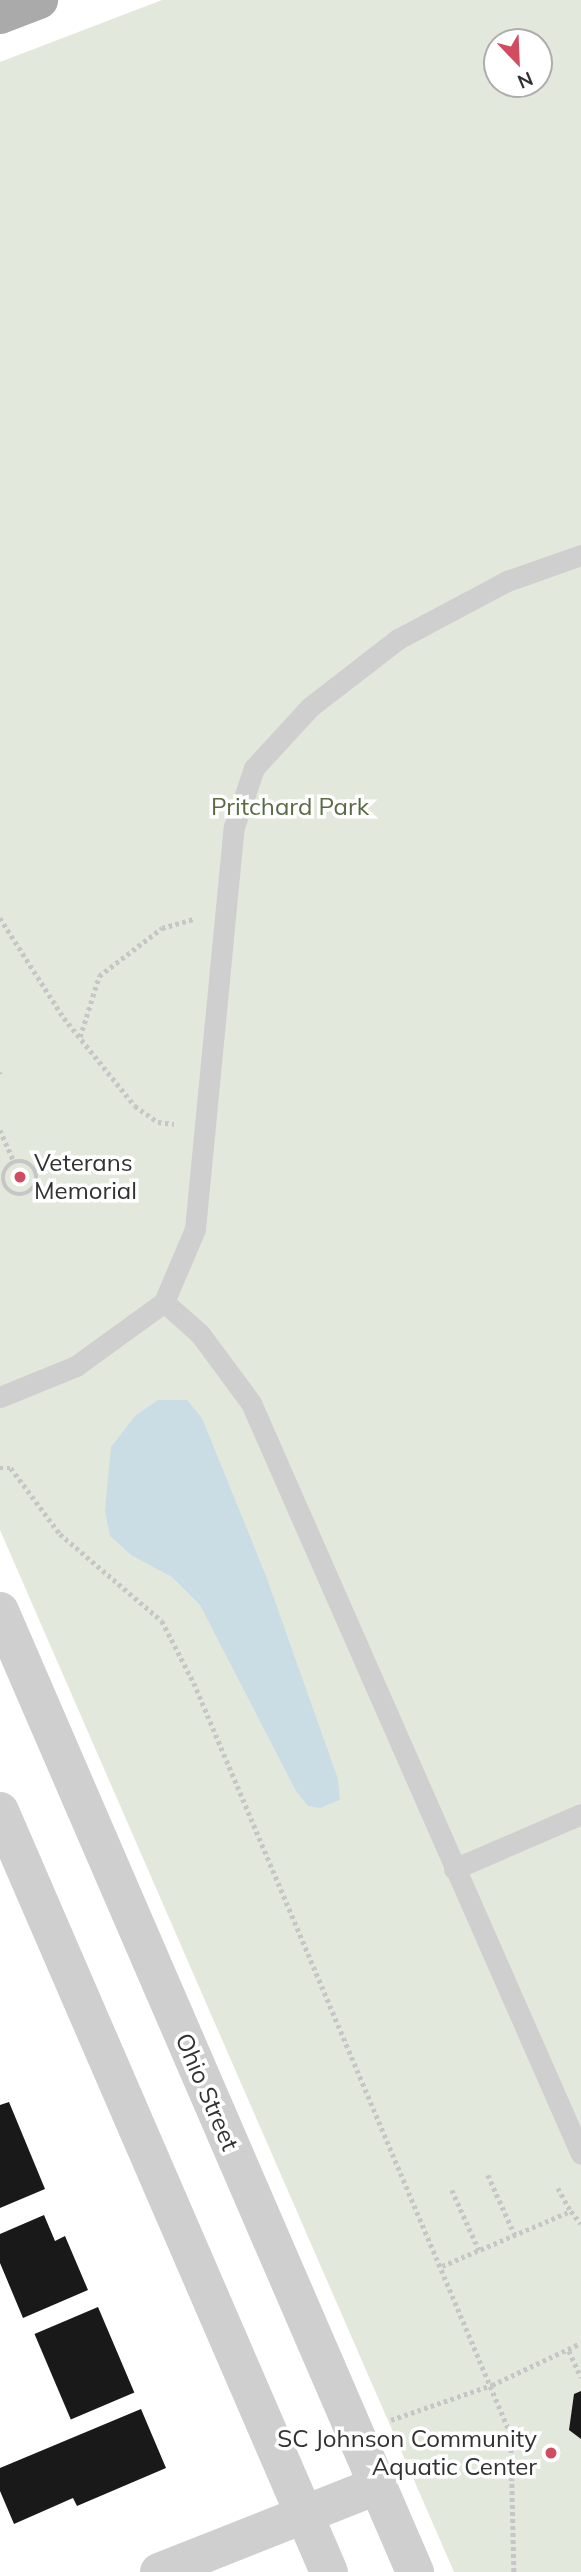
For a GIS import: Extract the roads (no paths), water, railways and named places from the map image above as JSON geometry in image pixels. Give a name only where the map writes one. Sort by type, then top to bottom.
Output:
[{"type":"main road","points":[[0,15],[39,0]]},
{"type":"street","name":"Ohio Street","points":[[0,1611],[415,2572]]},
{"type":"street","points":[[0,1811],[329,2572]]},
{"type":"street","points":[[159,2572],[376,2486]]},
{"type":"lane","points":[[0,1397],[76,1366],[164,1302],[195,1229],[234,827],[254,768],[310,707],[398,639],[507,581],[581,555]]},
{"type":"lane","points":[[164,1302],[200,1334],[251,1403],[454,1869],[578,2143]]},
{"type":"lane","points":[[454,1869],[581,1814]]},
{"type":"place","name":"Veterans Memorial","points":[[20,1177]]},
{"type":"place","name":"SC Johnson Community Aquatic Center","points":[[551,2453]]},
{"type":"park label","name":"Pritchard Park","points":[[290,807]]}]
